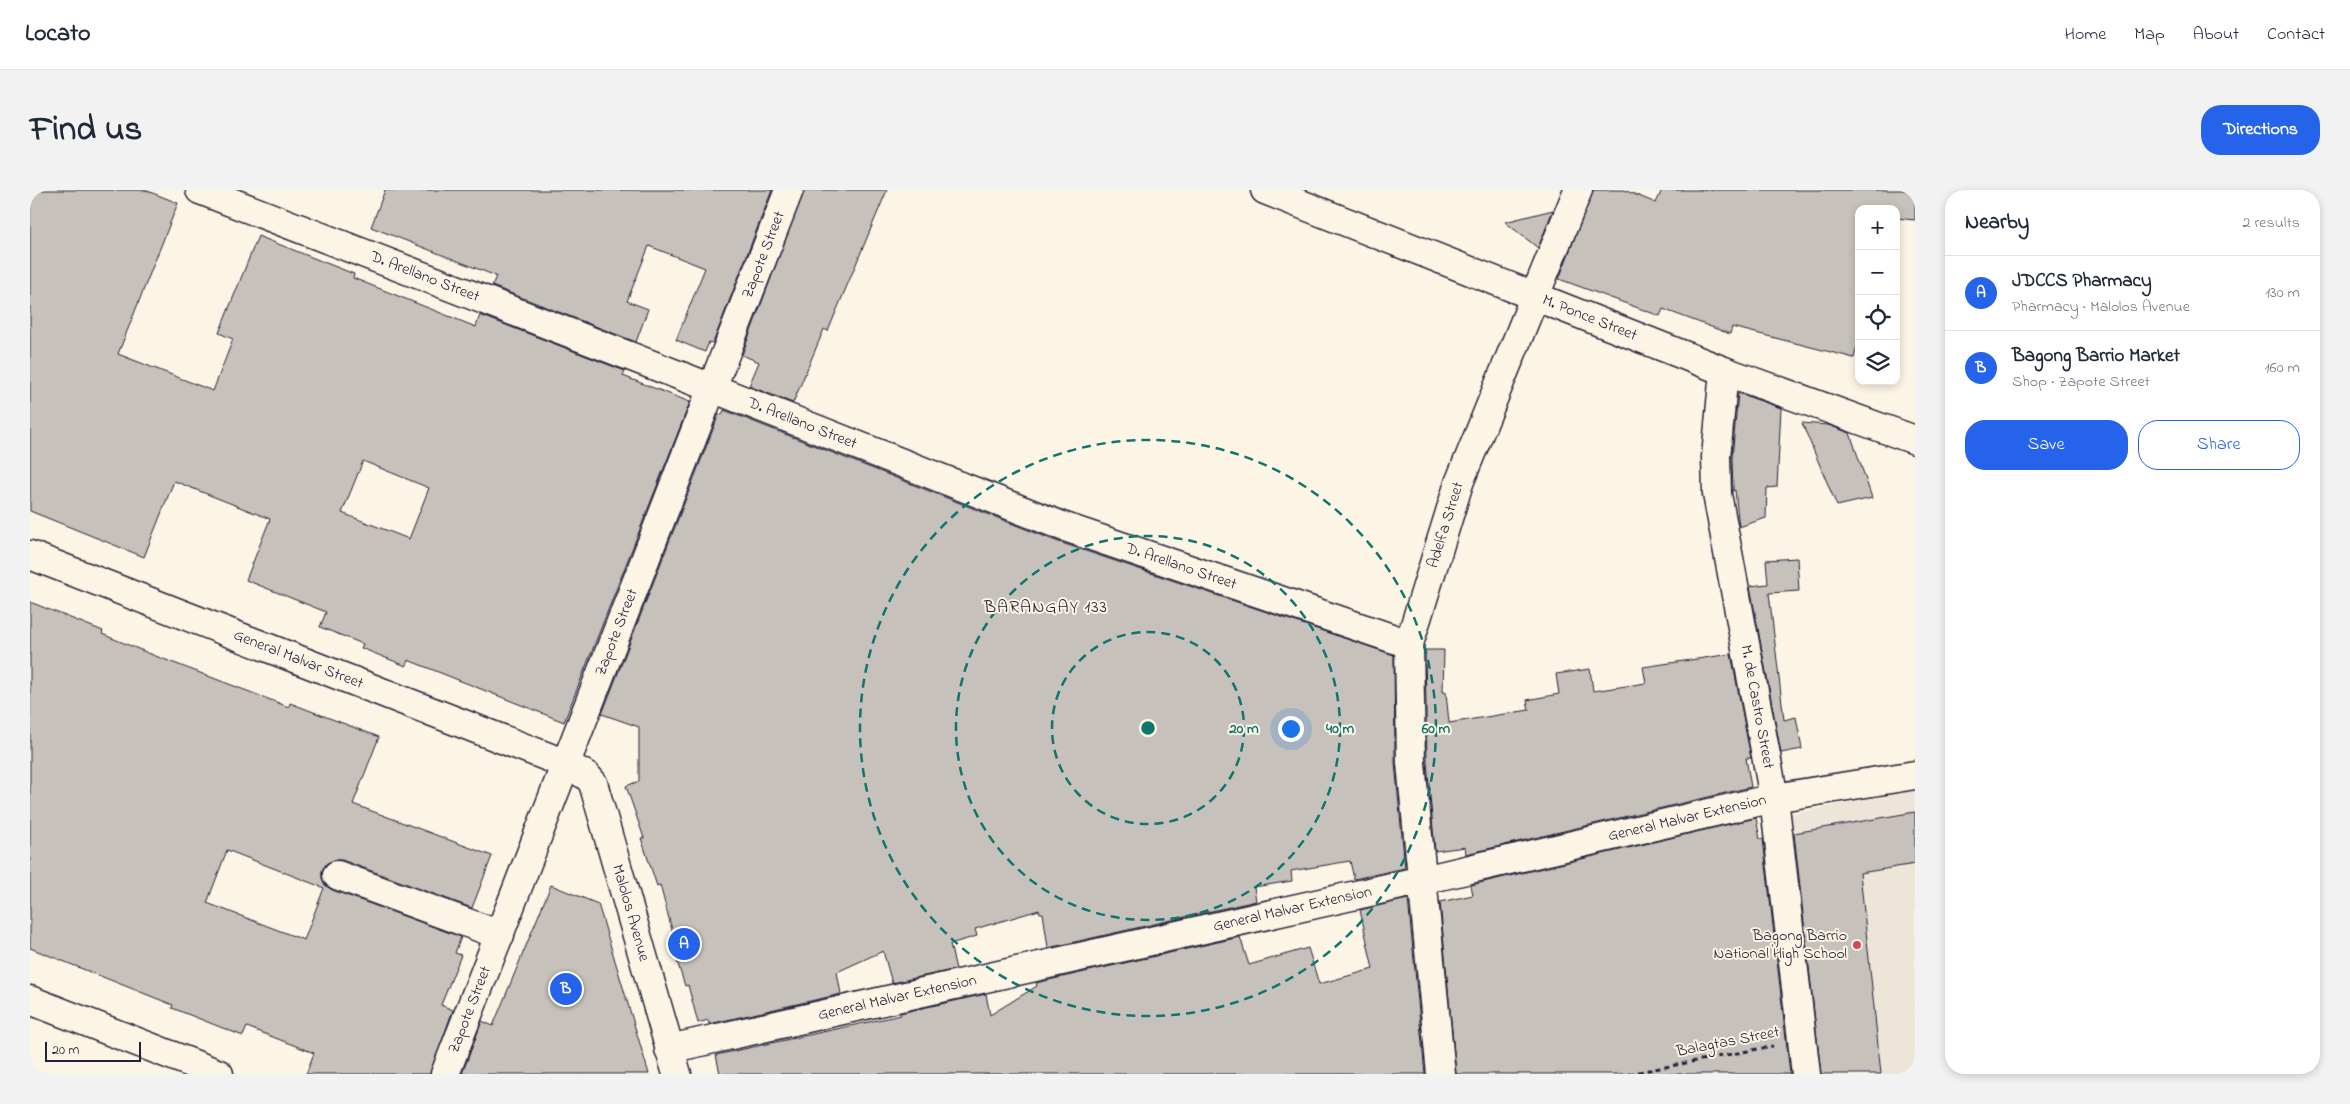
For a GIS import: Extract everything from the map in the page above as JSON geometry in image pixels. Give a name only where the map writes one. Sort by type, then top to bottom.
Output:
[{"type":"street","name":"D. Arellano Street","points":[[200,190],[1062,526],[1409,644]]},
{"type":"street","name":"Zapote Street","points":[[445,1074],[789,190]]},
{"type":"street","name":"M. Ponce Street","points":[[1265,190],[1724,371],[1915,440]]},
{"type":"street","name":"Adelfa Street","points":[[1442,1074],[1411,763],[1409,644],[1459,483],[1578,190]]},
{"type":"street","name":"M. de Castro Street","points":[[1724,371],[1716,457],[1717,494],[1774,798],[1806,1074]]},
{"type":"street","name":"General Malvar Street","points":[[30,555],[566,764]]},
{"type":"street","name":"Malolos Avenue","points":[[566,764],[587,776],[593,783],[673,1062]]},
{"type":"street","name":"General Malvar Extension","points":[[673,1062],[1423,880],[1774,798],[1915,775]]},
{"type":"street","points":[[337,875],[500,935]]},
{"type":"street","points":[[30,1000],[219,1074]]},
{"type":"path","name":"Balagtas Street","points":[[1629,1074],[1802,1040]]},
{"type":"shaded area","name":"Bagong Barrio National High School","points":[[1915,790],[1915,1074],[1814,1074],[1784,815]]},
{"type":"building","points":[[30,190],[145,190],[178,203],[118,354],[213,391],[233,339],[219,333],[258,236],[354,274],[353,278],[476,327],[480,315],[625,371],[623,376],[690,402],[564,722],[408,660],[406,666],[361,648],[363,644],[320,627],[326,612],[246,580],[270,519],[174,481],[144,557],[30,511]],"holes":[[[363,461],[429,488],[409,539],[342,513]]]},
{"type":"building","points":[[385,190],[772,190],[713,343],[709,342],[705,352],[676,340],[705,268],[649,246],[627,301],[648,309],[636,342],[492,286],[496,276],[371,227]]},
{"type":"building","points":[[804,190],[887,190],[828,331],[824,329],[793,403],[749,386],[759,362],[742,355]]},
{"type":"building","points":[[1593,190],[1624,190],[1656,203],[1662,190],[1915,190],[1915,220],[1900,218],[1900,205],[1855,205],[1854,358],[1732,327],[1730,334],[1663,309],[1660,316],[1559,279]]},
{"type":"building","points":[[1553,210],[1538,248],[1505,222]]},
{"type":"building","points":[[1738,393],[1781,408],[1777,487],[1767,488],[1766,518],[1739,527],[1735,490],[1733,491],[1732,458]]},
{"type":"building","points":[[724,410],[1056,541],[1394,655],[1395,763],[1405,868],[1354,879],[1350,861],[1291,871],[1292,881],[1254,887],[1256,901],[1048,948],[1043,913],[1040,913],[1039,910],[975,929],[977,936],[950,944],[956,969],[892,983],[883,951],[837,972],[841,994],[709,1024],[708,1020],[698,1023],[688,985],[685,986],[677,961],[680,960],[660,885],[657,886],[641,838],[644,838],[626,786],[639,781],[639,727],[602,714],[719,414],[722,415]]},
{"type":"building","points":[[1802,423],[1828,425],[1850,433],[1872,498],[1837,506]]},
{"type":"building","points":[[1797,558],[1799,591],[1769,593],[1784,720],[1796,717],[1802,749],[1781,753],[1750,586],[1768,584],[1766,560]]},
{"type":"building","points":[[30,602],[103,631],[102,634],[153,655],[289,707],[290,703],[379,737],[353,804],[492,856],[472,908],[342,860],[327,863],[322,870],[322,878],[325,885],[332,890],[461,937],[455,953],[461,955],[441,1005],[453,1010],[430,1074],[306,1074],[314,1053],[247,1027],[243,1036],[172,1008],[173,1005],[30,948]],"holes":[[[227,850],[324,888],[304,940],[207,903]]]},
{"type":"building","points":[[1425,650],[1444,650],[1443,692],[1446,692],[1449,723],[1529,710],[1527,700],[1559,694],[1556,674],[1590,669],[1593,691],[1646,683],[1643,667],[1731,654],[1751,758],[1746,758],[1751,787],[1466,854],[1465,847],[1435,851],[1427,762]]},
{"type":"building","points":[[1915,812],[1915,864],[1860,873],[1881,1074],[1821,1074],[1794,833]]},
{"type":"building","points":[[1756,818],[1760,839],[1763,839],[1790,1074],[1456,1074],[1440,902],[1473,895],[1471,885]]},
{"type":"building","points":[[551,885],[598,904],[649,1074],[462,1074],[482,1021],[493,1026]]},
{"type":"building","points":[[1408,899],[1425,1074],[720,1074],[716,1055],[901,1015],[900,1013],[986,994],[990,1015],[1037,986],[1036,983],[1240,937],[1249,965],[1308,948],[1319,984],[1373,969],[1360,910]]},
{"type":"place","name":"JDCCS Pharmacy","points":[[684,944]]},
{"type":"place","name":"Bagong Barrio National High School","points":[[1857,945]]},
{"type":"place","name":"Bagong Barrio Market","points":[[566,989]]},
{"type":"district","name":"BARANGAY 133","points":[[1046,608]]}]
